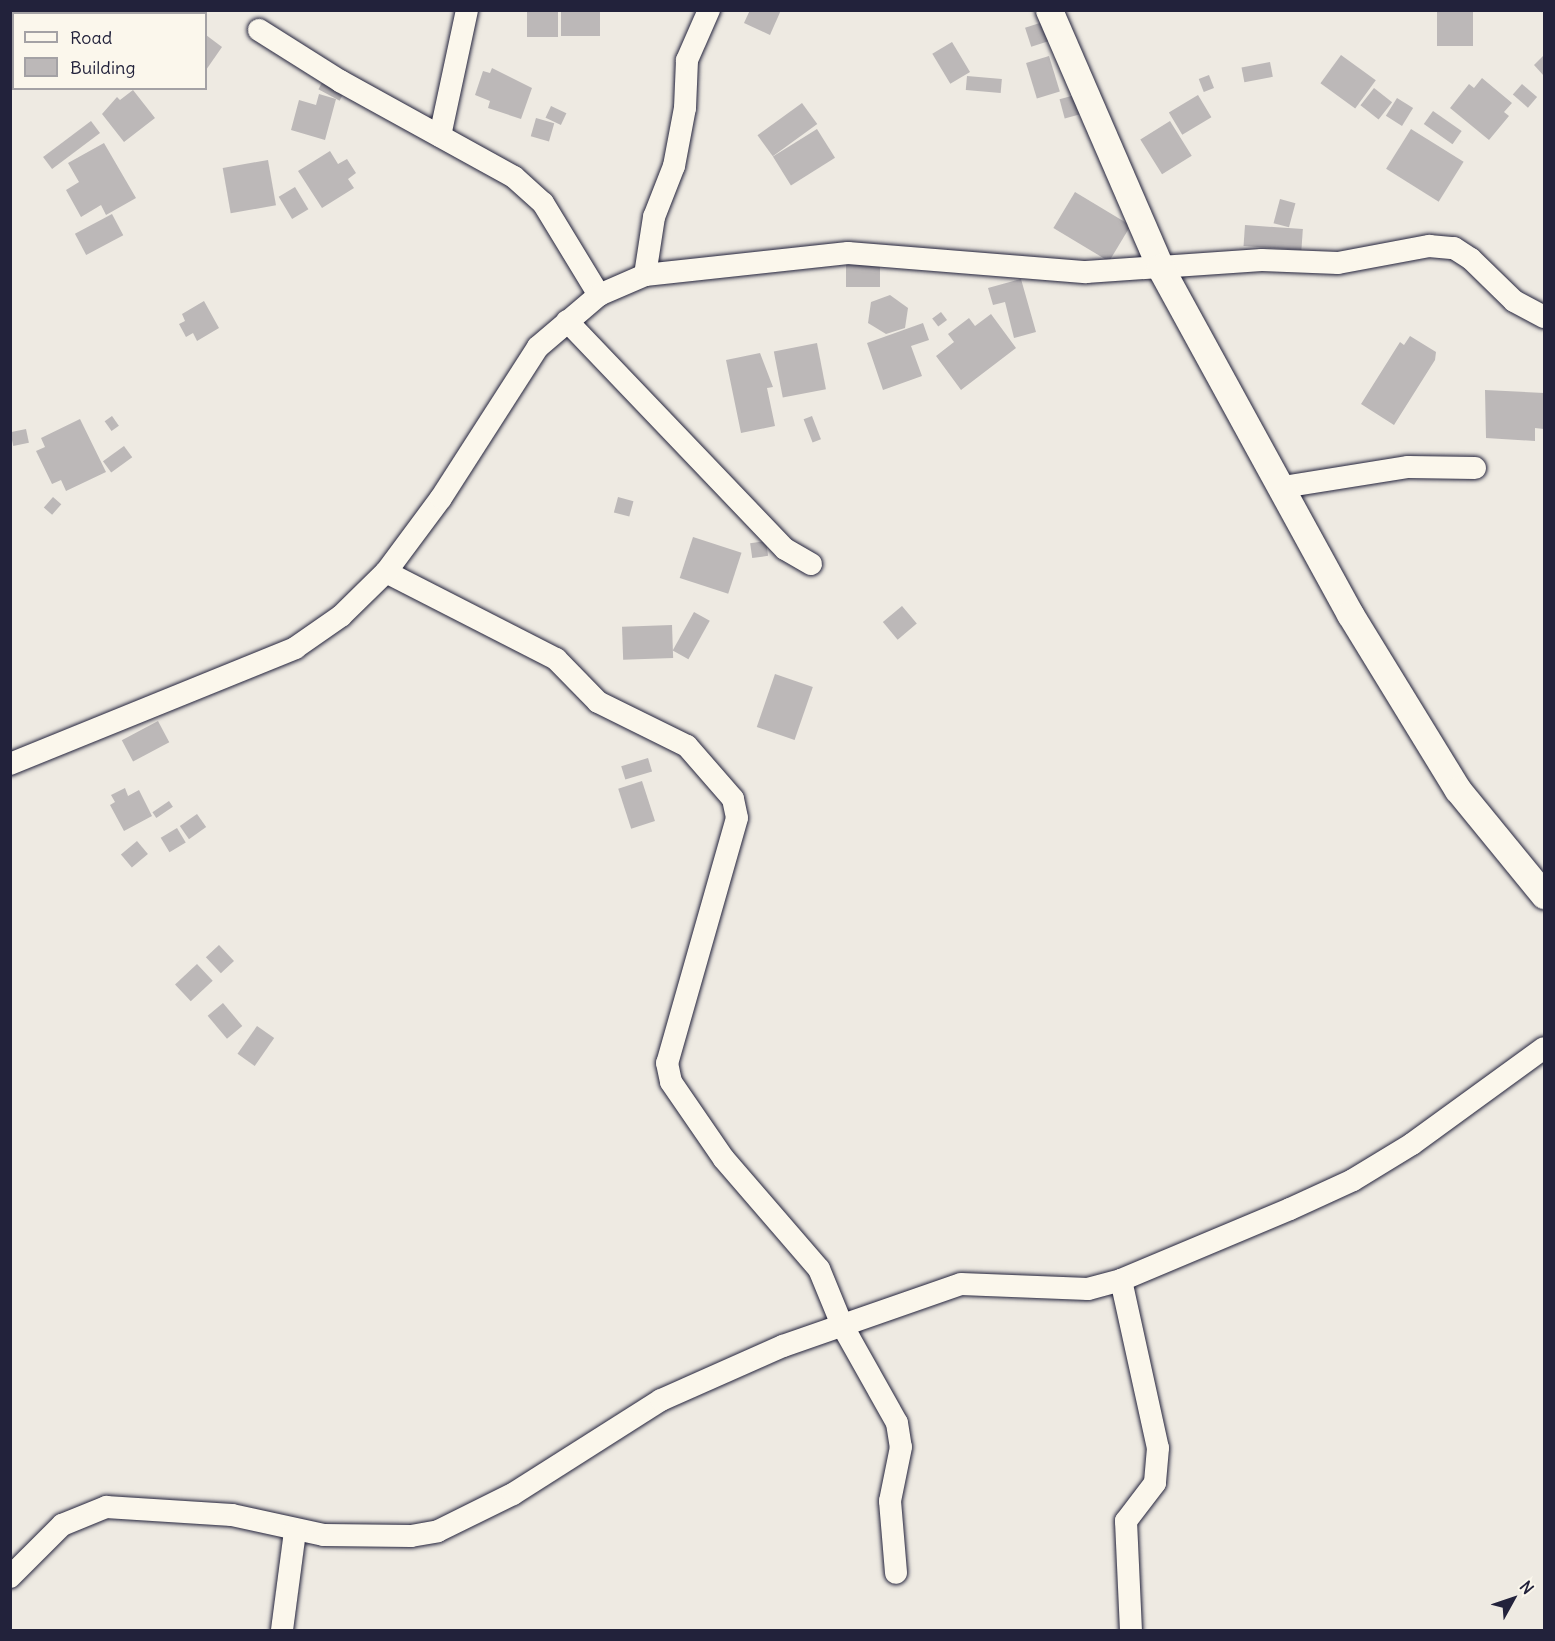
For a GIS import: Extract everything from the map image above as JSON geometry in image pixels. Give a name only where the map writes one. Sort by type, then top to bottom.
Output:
[{"type":"street","points":[[440,136],[467,10]]},
{"type":"street","points":[[645,275],[654,217],[674,166],[685,108],[687,60],[709,10]]},
{"type":"street","points":[[1048,10],[1160,267],[1350,614],[1458,790],[1545,895]]},
{"type":"street","points":[[259,30],[514,177],[543,203],[599,295]]},
{"type":"street","points":[[10,764],[295,648],[342,616],[386,572],[441,498],[538,347],[599,295],[645,275],[848,253],[1086,272],[1262,260],[1338,263],[1429,246],[1454,248],[1486,272],[1514,300],[1545,317]]},
{"type":"street","points":[[567,321],[785,549],[811,564]]},
{"type":"street","points":[[1283,488],[1408,467],[1475,468]]},
{"type":"street","points":[[386,572],[556,660],[598,702],[687,746],[733,799],[737,818],[667,1063],[671,1082],[724,1159],[819,1269],[842,1325],[897,1423],[901,1448],[890,1501],[896,1573]]},
{"type":"street","points":[[10,1577],[62,1525],[105,1507],[231,1515],[295,1531],[411,1536],[461,1522],[661,1400],[842,1325],[962,1284],[1088,1289],[1120,1280],[1353,1180],[1412,1144],[1545,1048]]},
{"type":"street","points":[[1120,1280],[1158,1448],[1155,1483],[1126,1521],[1131,1630]]},
{"type":"street","points":[[282,1630],[295,1531]]},
{"type":"building","points":[[527,10],[558,10],[558,37],[527,37]]},
{"type":"building","points":[[561,10],[600,10],[600,36],[561,36]]},
{"type":"building","points":[[750,10],[781,10],[770,35],[744,23]]},
{"type":"building","points":[[1437,10],[1473,10],[1473,46],[1437,46]]},
{"type":"building","points":[[1046,21],[1052,40],[1031,47],[1025,28]]},
{"type":"building","points":[[207,36],[222,47],[207,69]]},
{"type":"building","points":[[952,42],[970,72],[950,84],[932,54]]},
{"type":"building","points":[[1341,55],[1376,80],[1355,109],[1320,83]]},
{"type":"building","points":[[1544,55],[1544,76],[1534,65]]},
{"type":"building","points":[[1049,56],[1060,91],[1037,98],[1026,63]]},
{"type":"building","points":[[1270,62],[1273,77],[1244,82],[1242,68]]},
{"type":"building","points":[[492,68],[532,88],[521,119],[488,108],[490,101],[475,95],[483,71],[490,73]]},
{"type":"building","points":[[1209,75],[1214,88],[1204,92],[1199,79]]},
{"type":"building","points":[[967,76],[1002,79],[1001,93],[966,90]]},
{"type":"building","points":[[325,77],[346,88],[340,101],[318,89]]},
{"type":"building","points":[[1482,78],[1512,103],[1504,112],[1509,116],[1489,140],[1450,108],[1469,84],[1474,88]]},
{"type":"building","points":[[1522,84],[1537,97],[1528,108],[1513,95]]},
{"type":"building","points":[[1374,88],[1392,102],[1379,119],[1360,105]]},
{"type":"building","points":[[133,90],[155,118],[124,142],[102,114],[117,97],[120,100]]},
{"type":"building","points":[[319,94],[336,99],[325,140],[291,130],[299,100],[316,105]]},
{"type":"building","points":[[1075,95],[1080,114],[1065,118],[1060,99]]},
{"type":"building","points":[[1198,95],[1211,117],[1182,135],[1169,113]]},
{"type":"building","points":[[1397,98],[1413,108],[1402,126],[1386,116]]},
{"type":"building","points":[[802,103],[817,124],[773,156],[758,135]]},
{"type":"building","points":[[551,106],[566,113],[561,125],[546,118]]},
{"type":"building","points":[[1433,111],[1462,131],[1452,144],[1424,124]]},
{"type":"building","points":[[536,118],[554,123],[549,142],[531,136]]},
{"type":"building","points":[[91,121],[100,133],[52,169],[43,157]]},
{"type":"building","points":[[1170,121],[1192,156],[1162,174],[1140,140]]},
{"type":"building","points":[[817,129],[835,158],[791,185],[773,157]]},
{"type":"building","points":[[1411,129],[1464,162],[1439,202],[1386,169]]},
{"type":"building","points":[[104,143],[136,198],[106,215],[101,205],[81,217],[66,190],[79,182],[68,163]]},
{"type":"building","points":[[330,151],[338,164],[347,159],[356,173],[348,179],[354,188],[322,208],[298,171]]},
{"type":"building","points":[[268,160],[276,205],[231,213],[223,168]]},
{"type":"building","points":[[295,187],[308,209],[292,219],[279,197]]},
{"type":"building","points":[[1075,192],[1131,225],[1109,261],[1053,228]]},
{"type":"building","points":[[1280,199],[1295,203],[1289,227],[1274,223]]},
{"type":"building","points":[[112,214],[123,235],[86,255],[75,234]]},
{"type":"building","points":[[1245,225],[1303,229],[1301,250],[1244,246]]},
{"type":"building","points":[[846,264],[880,264],[880,287],[846,287]]},
{"type":"building","points":[[1021,279],[1036,332],[1014,338],[1005,302],[993,305],[988,288]]},
{"type":"building","points":[[890,295],[908,308],[905,328],[886,334],[868,323],[871,302]]},
{"type":"building","points":[[204,301],[219,328],[197,341],[193,333],[186,337],[179,324],[185,321],[182,314]]},
{"type":"building","points":[[941,312],[947,320],[938,327],[932,319]]},
{"type":"building","points":[[991,314],[1016,348],[961,390],[936,356],[954,342],[948,334],[969,318],[975,326]]},
{"type":"building","points":[[923,323],[929,340],[911,346],[922,376],[883,390],[867,343]]},
{"type":"building","points":[[1410,336],[1436,352],[1435,360],[1394,425],[1361,404],[1400,342],[1404,345]]},
{"type":"building","points":[[817,343],[826,389],[783,398],[774,351]]},
{"type":"building","points":[[760,353],[773,387],[767,388],[775,426],[741,433],[726,360]]},
{"type":"building","points":[[1485,390],[1544,393],[1544,429],[1535,428],[1535,441],[1486,438]]},
{"type":"building","points":[[112,416],[119,426],[112,431],[105,421]]},
{"type":"building","points":[[812,416],[821,439],[813,443],[804,419]]},
{"type":"building","points":[[80,419],[106,472],[66,491],[61,480],[52,484],[36,451],[45,447],[41,438]]},
{"type":"building","points":[[26,429],[29,443],[13,446],[10,432]]},
{"type":"building","points":[[124,446],[132,457],[111,473],[103,461]]},
{"type":"building","points":[[53,497],[61,504],[52,515],[44,508]]},
{"type":"building","points":[[618,497],[633,501],[629,517],[614,512]]},
{"type":"building","points":[[693,537],[742,553],[728,594],[680,578]]},
{"type":"building","points":[[766,541],[768,556],[752,558],[750,543]]},
{"type":"building","points":[[902,606],[917,624],[898,640],[883,622]]},
{"type":"building","points":[[694,612],[710,621],[688,659],[673,650]]},
{"type":"building","points":[[672,625],[673,658],[623,660],[622,627]]},
{"type":"building","points":[[775,674],[813,687],[795,740],[757,727]]},
{"type":"building","points":[[158,721],[169,742],[133,761],[122,740]]},
{"type":"building","points":[[648,758],[652,771],[625,780],[621,766]]},
{"type":"building","points":[[642,781],[655,821],[631,829],[618,789]]},
{"type":"building","points":[[125,788],[128,796],[139,790],[152,816],[124,831],[110,805],[115,802],[111,795]]},
{"type":"building","points":[[169,801],[173,807],[156,818],[152,812]]},
{"type":"building","points":[[197,814],[206,827],[189,839],[180,826]]},
{"type":"building","points":[[177,828],[186,843],[169,852],[161,838]]},
{"type":"building","points":[[137,841],[148,854],[132,868],[121,854]]},
{"type":"building","points":[[219,945],[234,961],[221,973],[206,957]]},
{"type":"building","points":[[197,964],[213,981],[191,1001],[175,984]]},
{"type":"building","points":[[223,1003],[242,1026],[227,1039],[208,1016]]},
{"type":"building","points":[[257,1026],[274,1038],[255,1066],[237,1054]]}]
